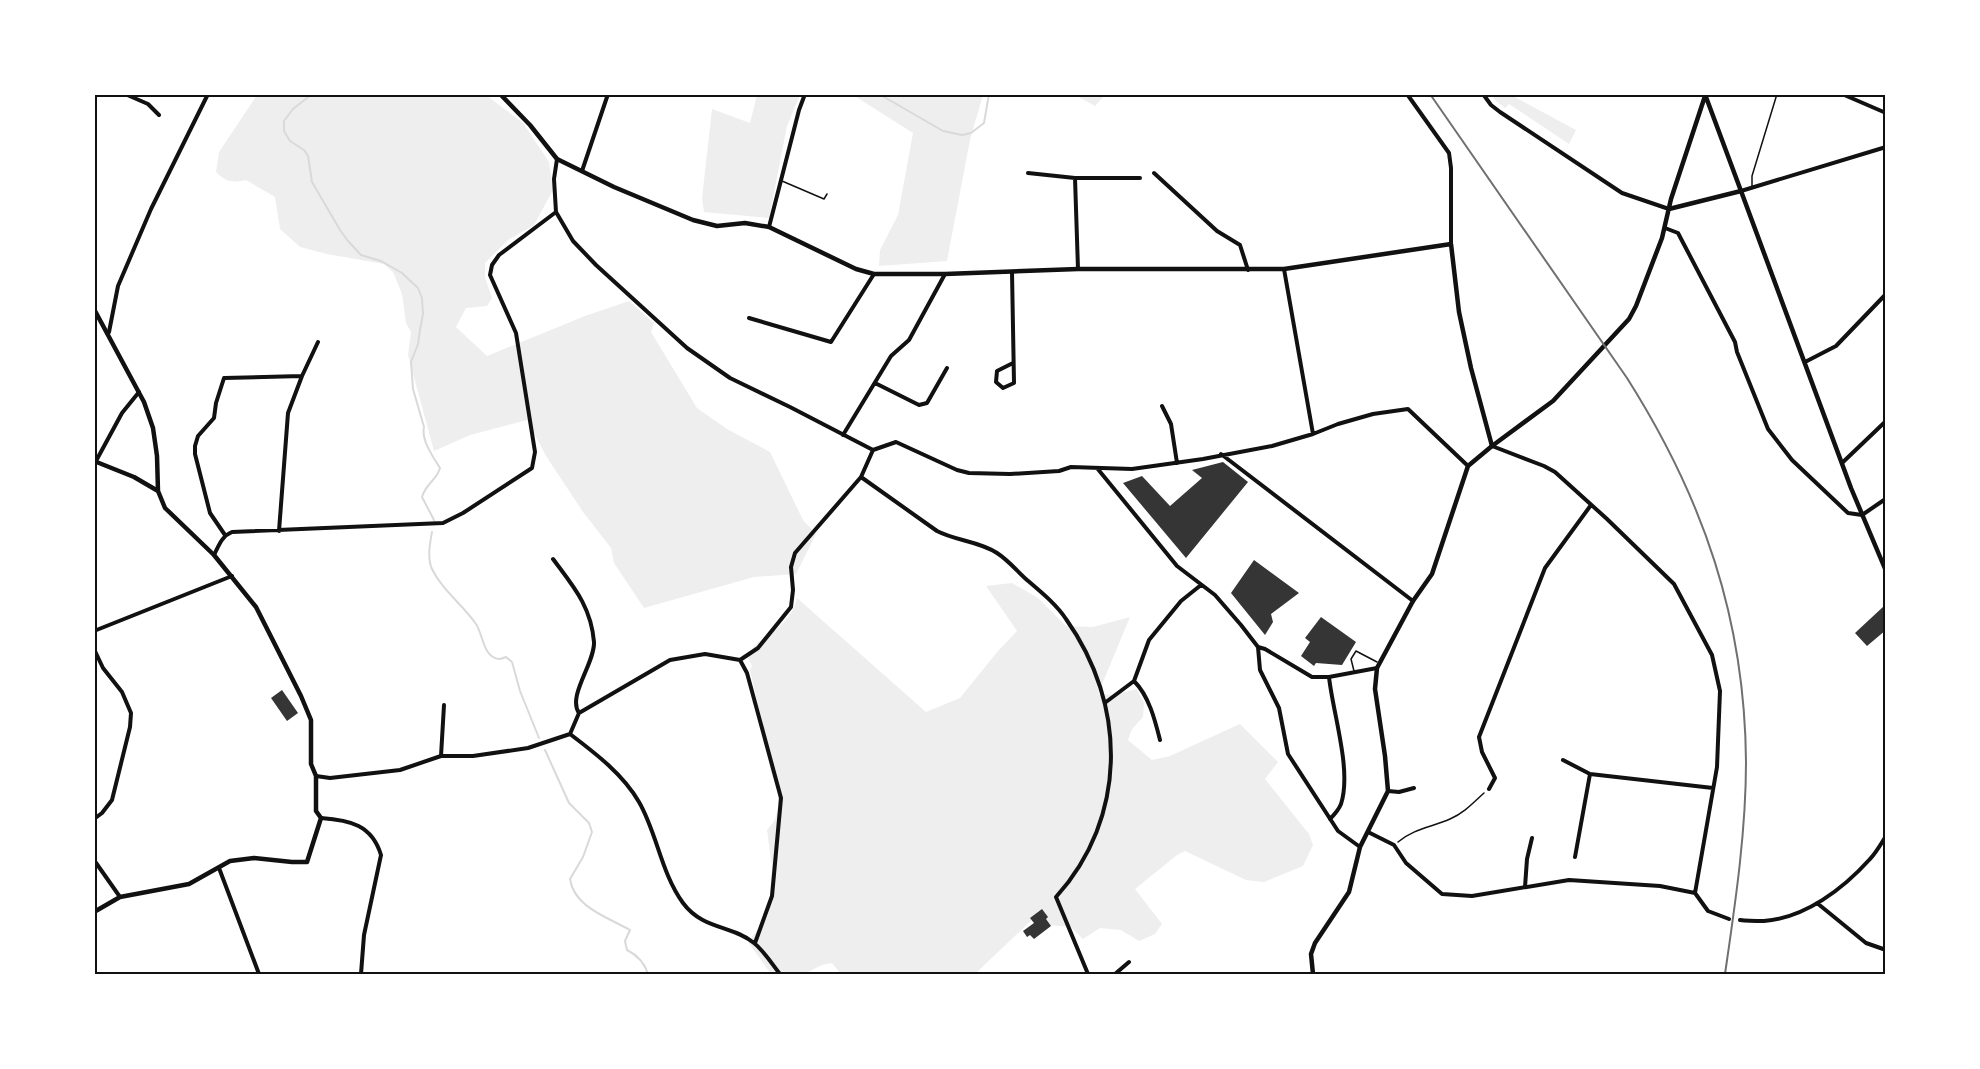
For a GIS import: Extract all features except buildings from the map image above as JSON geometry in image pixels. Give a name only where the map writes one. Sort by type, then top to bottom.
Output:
[{"type":"street","points":[[125,94],[148,104],[159,115]]},
{"type":"street","points":[[109,332],[117,286],[208,94]]},
{"type":"street","points":[[500,94],[530,125],[556,159],[693,220],[717,226],[745,223],[769,227],[855,269],[873,274],[945,274],[1078,268],[1284,269],[1451,244]]},
{"type":"street","points":[[582,171],[608,94]]},
{"type":"street","points":[[769,227],[805,94]]},
{"type":"street","points":[[1407,94],[1449,153],[1451,244],[1459,312],[1492,446]]},
{"type":"street","points":[[1483,94],[1500,112],[1622,193],[1669,208],[1752,188],[1886,147]]},
{"type":"street","points":[[1842,94],[1886,113]]},
{"type":"street","points":[[1313,975],[1311,954],[1315,944],[1349,892],[1360,847],[1388,791],[1375,690],[1378,666],[1413,601],[1432,574],[1468,466],[1552,401],[1629,319],[1665,228],[1669,208],[1705,95]]},
{"type":"street","points":[[1705,95],[1842,463],[1886,571]]},
{"type":"street","points":[[556,159],[554,179],[556,212],[573,241],[687,348],[730,378],[873,450],[896,442],[957,470],[969,473],[1010,474],[1059,471],[1071,467],[1132,469],[1272,446],[1356,419],[1408,409],[1468,466]]},
{"type":"street","points":[[1028,173],[1075,178],[1140,178]]},
{"type":"street","points":[[1154,173],[1217,231],[1240,245],[1248,270]]},
{"type":"street","points":[[1075,178],[1078,268]]},
{"type":"street","points":[[214,555],[225,535],[232,532],[443,523],[463,513],[532,468],[535,452],[516,333],[490,275],[492,265],[499,255],[556,212]]},
{"type":"street","points":[[1665,228],[1678,233],[1736,342],[1737,352],[1768,429],[1792,460],[1848,513],[1862,515],[1884,500],[1886,503]]},
{"type":"street","points":[[1284,269],[1312,434]]},
{"type":"street","points":[[1012,272],[1014,383],[1003,388],[996,382],[997,371],[1013,363]]},
{"type":"street","points":[[749,318],[831,342],[873,274]]},
{"type":"street","points":[[843,435],[891,356],[909,340],[945,274]]},
{"type":"street","points":[[1805,362],[1836,346],[1886,294]]},
{"type":"street","points":[[94,309],[109,332],[139,392],[153,428],[158,491],[165,508],[214,555],[256,607],[301,696],[311,720],[311,764],[316,776],[316,811],[321,818],[356,824],[369,831],[378,843],[381,855],[364,935],[361,975]]},
{"type":"street","points":[[279,531],[288,413],[318,342]]},
{"type":"street","points":[[875,383],[919,405],[927,403],[947,368]]},
{"type":"street","points":[[225,535],[210,513],[195,454],[198,436],[214,417],[224,378],[302,376]]},
{"type":"street","points":[[139,392],[122,414],[95,461],[134,477],[158,491]]},
{"type":"street","points":[[1162,406],[1172,424],[1177,463]]},
{"type":"street","points":[[1842,463],[1886,421]]},
{"type":"street","points":[[1492,446],[1555,472],[1591,505],[1674,585],[1712,655],[1720,691],[1717,767],[1695,893]]},
{"type":"street","points":[[316,776],[330,778],[399,770],[441,756],[474,756],[528,748],[570,734],[579,713],[670,660],[705,654],[740,660],[758,648],[791,607],[793,590],[791,567],[795,553],[861,477],[873,450]]},
{"type":"street","points":[[1221,454],[1413,601]]},
{"type":"street","points":[[1097,468],[1177,566],[1222,603],[1258,647],[1260,670],[1279,708],[1288,754],[1338,831],[1360,847]]},
{"type":"street","points":[[861,477],[937,531],[950,538],[986,547],[999,555],[1066,618],[1084,649],[1100,684],[1110,724],[1112,751],[1108,788],[1090,850],[1080,867],[1056,897],[1088,975]]},
{"type":"street","points":[[1489,789],[1495,778],[1482,752],[1479,737],[1545,568],[1591,505]]},
{"type":"street","points":[[553,558],[577,591],[590,614],[594,644],[592,657],[576,696],[575,708],[579,713]]},
{"type":"street","points":[[94,631],[232,576]]},
{"type":"street","points":[[1106,702],[1134,681],[1149,640],[1180,601],[1201,585]]},
{"type":"street","points":[[1258,647],[1265,648],[1312,677],[1329,677],[1378,666]]},
{"type":"street","points":[[94,649],[103,668],[122,692],[131,713],[130,727],[112,800],[94,819]]},
{"type":"street","points":[[740,660],[747,673],[781,798],[772,896],[754,943]]},
{"type":"street","points":[[1329,677],[1333,710],[1346,771],[1341,805],[1330,819]]},
{"type":"street","points":[[1134,681],[1141,688],[1161,740]]},
{"type":"street","points":[[441,756],[444,705]]},
{"type":"street","points":[[570,734],[598,756],[623,781],[639,802],[673,885],[683,903],[695,916],[707,924],[754,943],[780,975]]},
{"type":"street","points":[[1563,760],[1590,774],[1713,788]]},
{"type":"street","points":[[1575,857],[1590,774]]},
{"type":"street","points":[[1388,791],[1398,792],[1414,788]]},
{"type":"street","points":[[94,912],[120,897],[189,884],[230,861],[254,858],[292,862],[307,861],[321,818]]},
{"type":"street","points":[[1368,832],[1394,845],[1406,863],[1442,894],[1472,896],[1569,880],[1660,886],[1695,893],[1708,911],[1729,919]]},
{"type":"street","points":[[1740,920],[1765,921],[1794,913],[1817,903],[1840,887],[1871,858],[1886,836]]},
{"type":"street","points":[[1525,887],[1527,859],[1532,838]]},
{"type":"street","points":[[94,860],[120,897]]},
{"type":"street","points":[[219,868],[259,975]]},
{"type":"street","points":[[1817,903],[1866,943],[1886,950]]},
{"type":"street","points":[[1115,975],[1129,962]]},
{"type":"lane","points":[[1752,188],[1752,176],[1777,94]]},
{"type":"lane","points":[[781,181],[824,200],[827,194]]},
{"type":"lane","points":[[1354,672],[1351,659],[1356,651],[1378,666]]},
{"type":"path","points":[[1394,845],[1411,832],[1449,820],[1464,812],[1489,789]]},
{"type":"shaded area","points":[[257,95],[486,95],[523,123],[549,162],[553,190],[534,225],[508,240],[485,263],[485,277],[492,298],[487,306],[466,308],[456,327],[487,356],[585,316],[629,301],[654,323],[651,332],[697,408],[727,429],[770,452],[803,520],[816,534],[796,574],[754,577],[644,608],[614,563],[611,548],[583,512],[546,456],[527,420],[470,435],[434,451],[408,355],[411,332],[406,323],[402,294],[393,272],[384,264],[300,247],[280,229],[275,197],[246,180],[230,181],[216,172],[219,152]]},
{"type":"shaded area","points":[[757,95],[800,95],[787,126],[769,218],[704,212],[702,198],[712,109],[750,123]]},
{"type":"shaded area","points":[[853,95],[983,95],[970,140],[947,261],[879,266],[880,250],[898,215],[913,133]]},
{"type":"shaded area","points":[[1075,95],[1105,95],[1095,106]]},
{"type":"shaded area","points":[[1492,95],[1511,95],[1576,130],[1569,144],[1509,104],[1505,108]]},
{"type":"shaded area","points":[[1012,583],[1038,598],[1066,626],[1093,627],[1130,617],[1098,694],[1113,695],[1137,689],[1144,703],[1143,717],[1132,729],[1128,740],[1152,760],[1170,756],[1240,724],[1278,762],[1265,779],[1309,834],[1313,845],[1303,866],[1264,882],[1246,880],[1185,851],[1135,889],[1162,924],[1155,934],[1139,941],[1121,930],[1100,928],[1083,939],[1071,927],[1049,925],[1038,914],[975,974],[841,974],[832,963],[804,974],[771,974],[748,942],[767,918],[769,910],[772,868],[767,830],[775,820],[778,808],[778,792],[770,769],[767,744],[750,670],[752,666],[748,658],[752,648],[786,620],[797,598],[926,712],[960,698],[1017,631],[986,586]]},
{"type":"waterway","points":[[312,94],[293,109],[284,121],[284,131],[290,141],[304,150],[308,156],[312,182],[348,241],[361,255],[381,261],[402,273],[418,288],[422,298],[423,314],[418,344],[411,362],[413,389],[424,427],[424,437],[440,468],[422,497],[434,520]]},
{"type":"waterway","points":[[879,94],[943,131],[962,135],[971,133],[984,123],[989,94]]},
{"type":"waterway","points":[[432,532],[429,555],[430,565],[436,577],[476,624],[490,654],[498,659],[506,657],[512,662],[520,691],[539,738]]},
{"type":"waterway","points":[[545,750],[569,803],[589,823],[592,832],[583,857],[570,879],[573,889],[578,897],[593,910],[630,930],[625,941],[627,950],[640,960],[648,974]]},
{"type":"railway","points":[[1430,94],[1627,378],[1678,469],[1715,561],[1738,659],[1744,709],[1746,762],[1742,842],[1725,974]]}]
